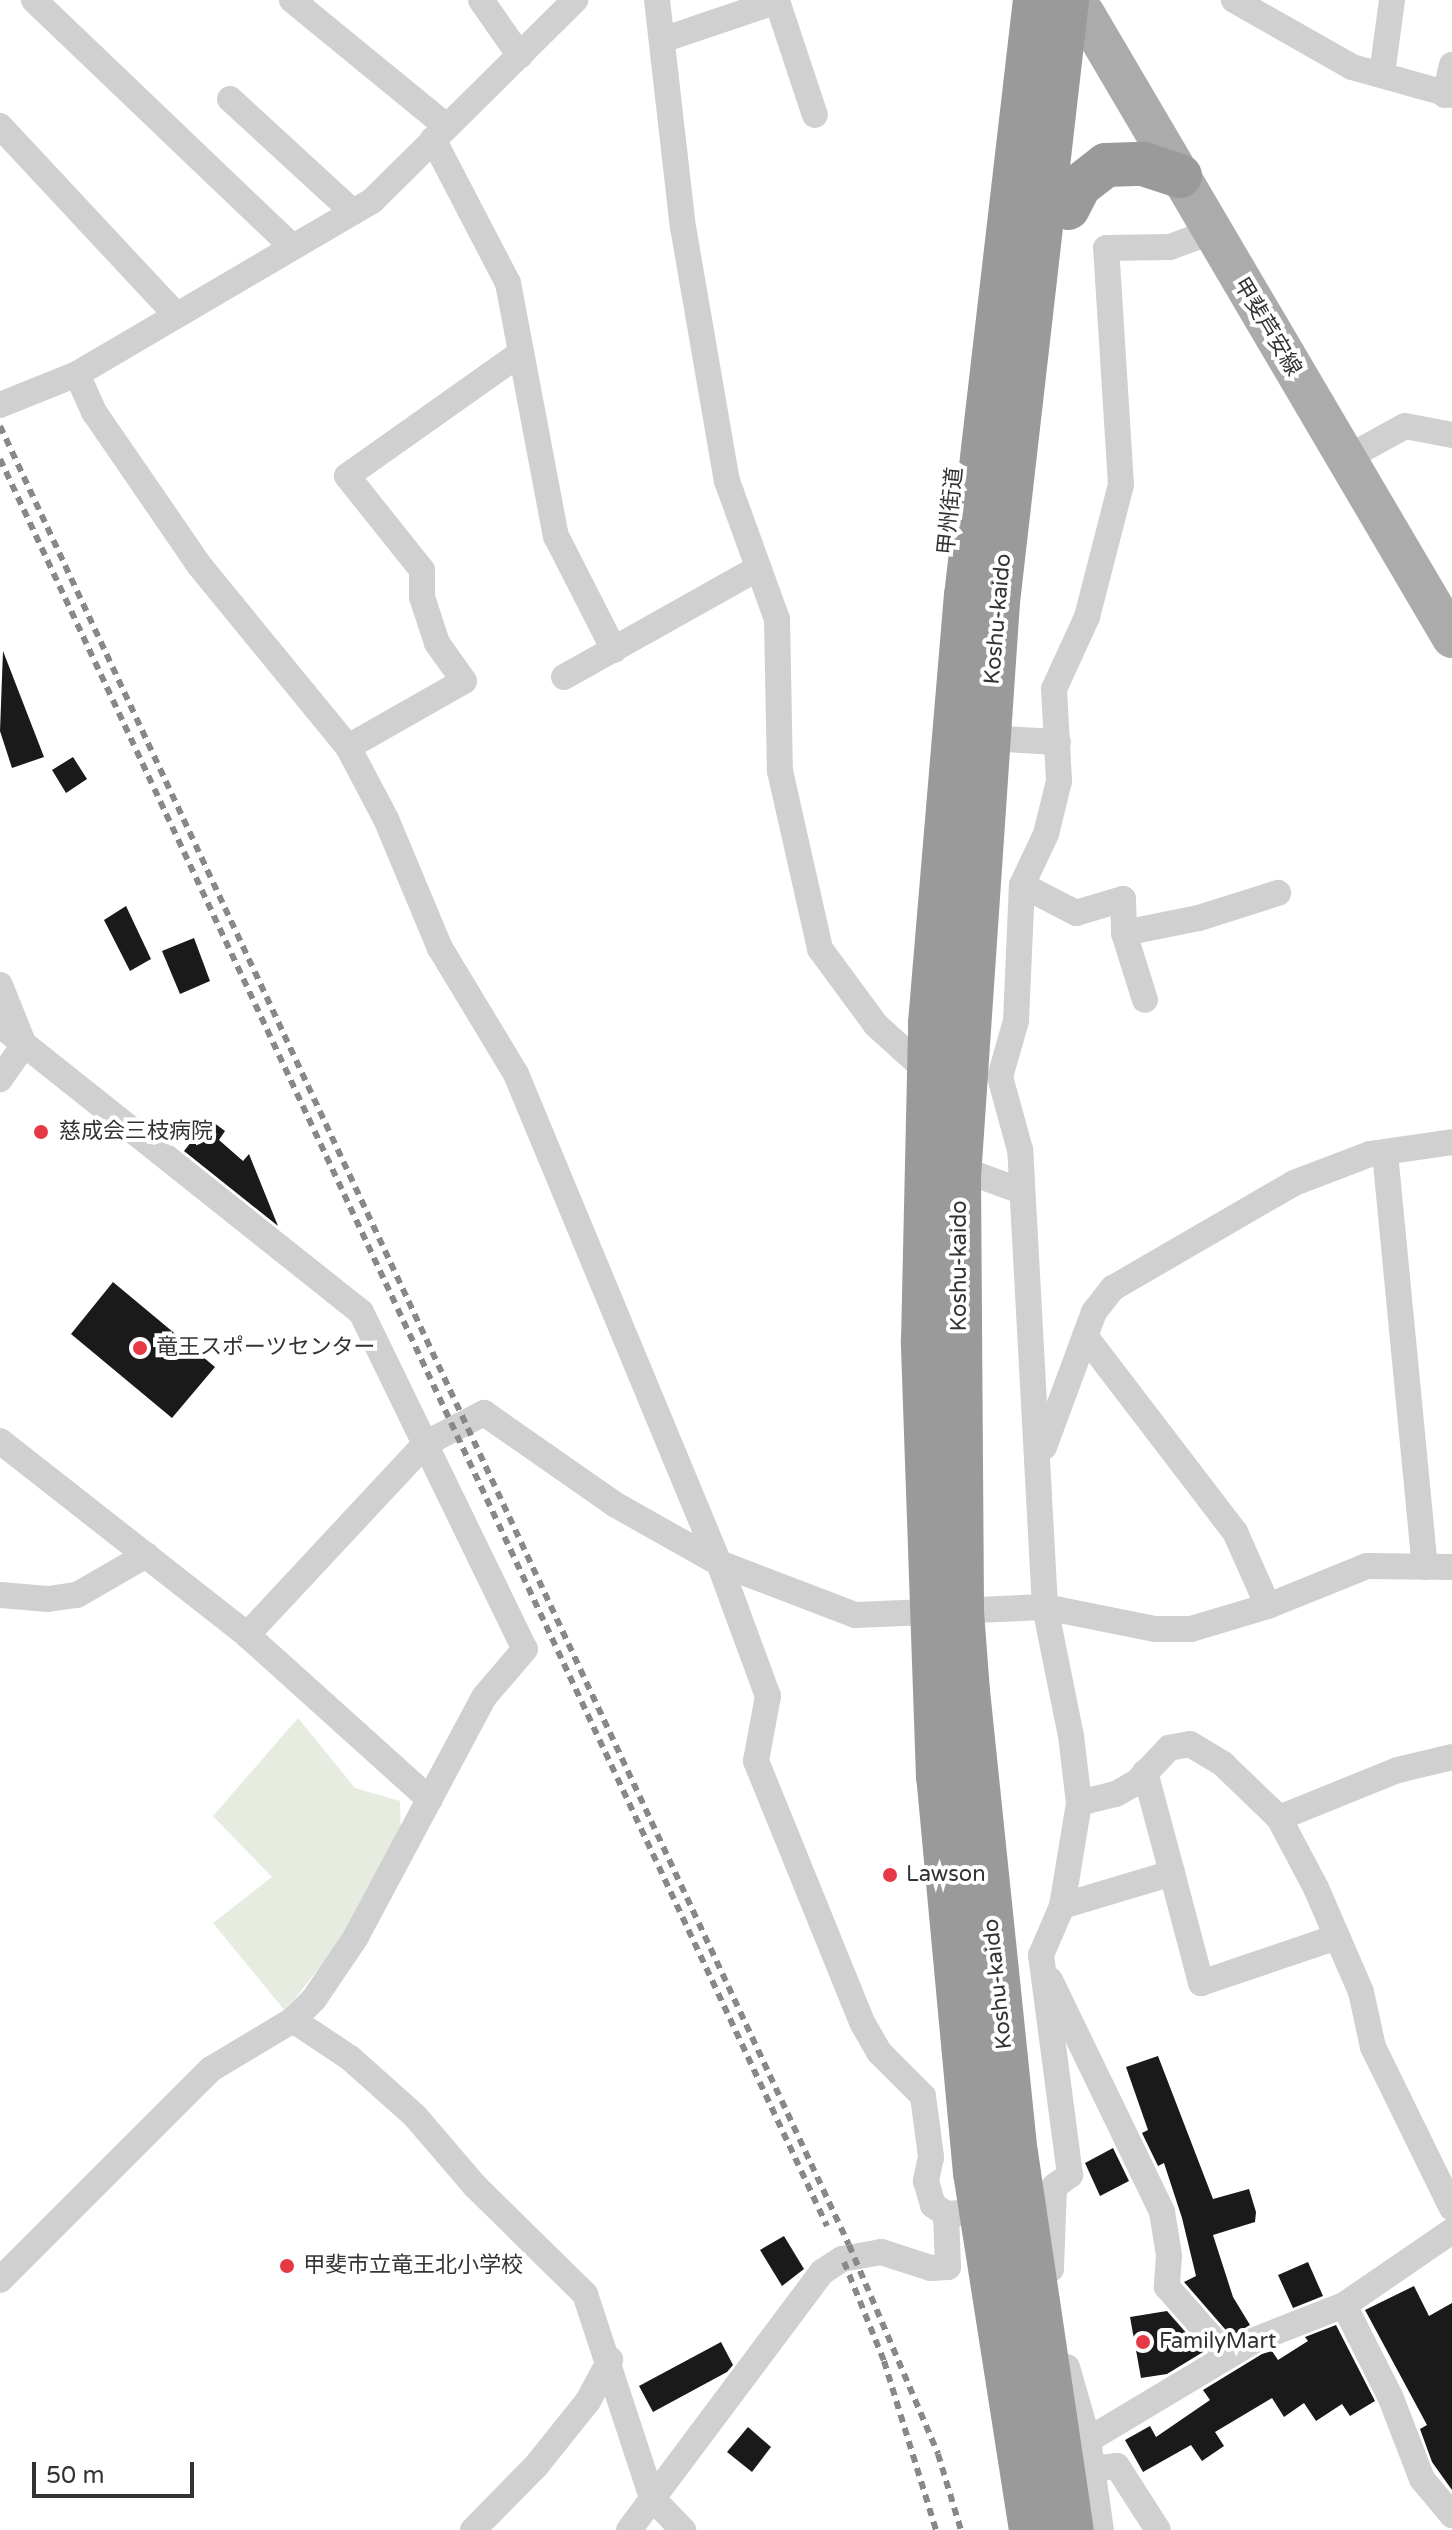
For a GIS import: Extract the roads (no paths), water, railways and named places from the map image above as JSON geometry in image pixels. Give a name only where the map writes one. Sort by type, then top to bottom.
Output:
[{"type":"highway","name":"甲州街道","points":[[930,1023],[915,930],[946,561],[1007,0]]},
{"type":"highway","name":"Koshu-kaido","points":[[1035,0],[982,599],[946,1082],[923,1340],[947,1613],[1016,2153],[1041,2197],[1080,2452],[1072,2530]]},
{"type":"highway","name":"Koshu-kaido","points":[[1031,2530],[964,2214],[938,1777],[947,1613],[959,1177],[946,1082],[930,1023],[982,599],[1079,4]]},
{"type":"highway","points":[[946,1082],[987,993],[1003,739],[1068,208],[1079,4]]},
{"type":"highway","points":[[1068,208],[1079,186],[1106,165],[1143,164],[1180,176]]},
{"type":"main road","name":"甲斐芦安線","points":[[1079,4],[1452,638]]},
{"type":"street","points":[[34,0],[291,246]]},
{"type":"street","points":[[292,0],[440,133],[508,283],[556,536],[614,650]]},
{"type":"street","points":[[481,0],[520,56]]},
{"type":"street","points":[[0,405],[77,374],[372,201],[575,0]]},
{"type":"street","points":[[657,0],[665,39],[683,227],[722,452],[777,619],[780,771],[820,949],[876,1025],[946,1082]]},
{"type":"street","points":[[1234,0],[1352,67],[1449,95],[1452,65]]},
{"type":"street","points":[[1382,74],[1392,0]]},
{"type":"street","points":[[665,39],[777,1],[815,115]]},
{"type":"street","points":[[230,99],[353,212]]},
{"type":"street","points":[[0,126],[176,315]]},
{"type":"street","points":[[77,374],[94,412],[199,565],[348,747],[386,819],[440,948],[516,1074],[719,1563],[768,1696],[756,1761],[863,2024],[879,2052],[923,2096],[931,2157],[926,2181],[933,2205],[964,2214],[1041,2197],[1070,2175],[1041,1961],[1062,1906],[1079,1803],[1071,1736],[1045,1607],[1020,1150],[1000,1077],[1016,1021],[1022,885],[1046,834],[1059,781],[1054,689],[1087,617],[1121,485],[1106,248],[1170,247],[1211,232]]},
{"type":"street","points":[[348,747],[464,681],[437,643],[422,597],[422,570],[347,476],[521,353]]},
{"type":"street","points":[[1345,459],[1405,426],[1452,435]]},
{"type":"street","points":[[564,677],[758,568]]},
{"type":"street","points":[[1003,739],[1058,742]]},
{"type":"street","points":[[1022,885],[1076,913],[1123,899],[1124,933],[1145,1000]]},
{"type":"street","points":[[1124,933],[1199,918],[1278,893]]},
{"type":"street","points":[[0,985],[24,1045]]},
{"type":"street","points":[[0,1025],[361,1312],[525,1649],[484,1697],[356,1937],[293,2020],[211,2069],[0,2280]]},
{"type":"street","points":[[0,1079],[24,1045]]},
{"type":"street","points":[[1039,1459],[1094,1312],[1113,1288],[1294,1183],[1385,1153],[1452,1142]]},
{"type":"street","points":[[1385,1153],[1425,1567]]},
{"type":"street","points":[[959,1177],[980,1176],[1021,1191]]},
{"type":"street","points":[[1085,1336],[1235,1532],[1268,1606]]},
{"type":"street","points":[[247,1635],[425,1444],[484,1413],[616,1505],[719,1563],[855,1615],[1045,1607],[1155,1629],[1191,1629],[1268,1606],[1367,1566],[1452,1567]]},
{"type":"street","points":[[0,1441],[247,1635],[430,1800]]},
{"type":"street","points":[[0,1595],[48,1599],[77,1595],[146,1555]]},
{"type":"street","points":[[1079,1803],[1116,1794],[1169,1748],[1190,1744],[1223,1764],[1279,1818],[1361,1992],[1373,2047],[1452,2208]]},
{"type":"street","points":[[1279,1818],[1398,1770],[1452,1757]]},
{"type":"street","points":[[1145,1772],[1201,1983],[1337,1937]]},
{"type":"street","points":[[1062,1906],[1172,1873]]},
{"type":"street","points":[[1041,1961],[1162,2212],[1169,2255],[1167,2287],[1227,2355]]},
{"type":"street","points":[[293,2020],[350,2058],[415,2116],[475,2186],[585,2294],[610,2360],[652,2498],[683,2530]]},
{"type":"street","points":[[629,2530],[822,2272],[842,2259],[881,2252],[931,2268],[948,2267],[964,2214]]},
{"type":"street","points":[[1080,2452],[1227,2355],[1344,2305],[1452,2231]]},
{"type":"street","points":[[1344,2305],[1390,2396],[1422,2479],[1452,2515]]},
{"type":"street","points":[[473,2530],[536,2466],[588,2401],[610,2360]]},
{"type":"street","points":[[1080,2452],[1101,2530]]},
{"type":"street","points":[[1080,2452],[1117,2466],[1158,2530]]},
{"type":"railway","points":[[0,426],[849,2245],[938,2454],[961,2530]]},
{"type":"railway","points":[[0,459],[827,2226]]},
{"type":"railway","points":[[844,2262],[884,2361],[936,2530]]},
{"type":"place","name":"慈成会三枝病院","points":[[41,1132]]},
{"type":"place","name":"竜王スポーツセンター","points":[[140,1348]]},
{"type":"place","name":"Lawson","points":[[890,1875]]},
{"type":"place","name":"甲斐市立竜王北小学校","points":[[287,2266]]},
{"type":"place","name":"FamilyMart","points":[[1143,2342]]}]
